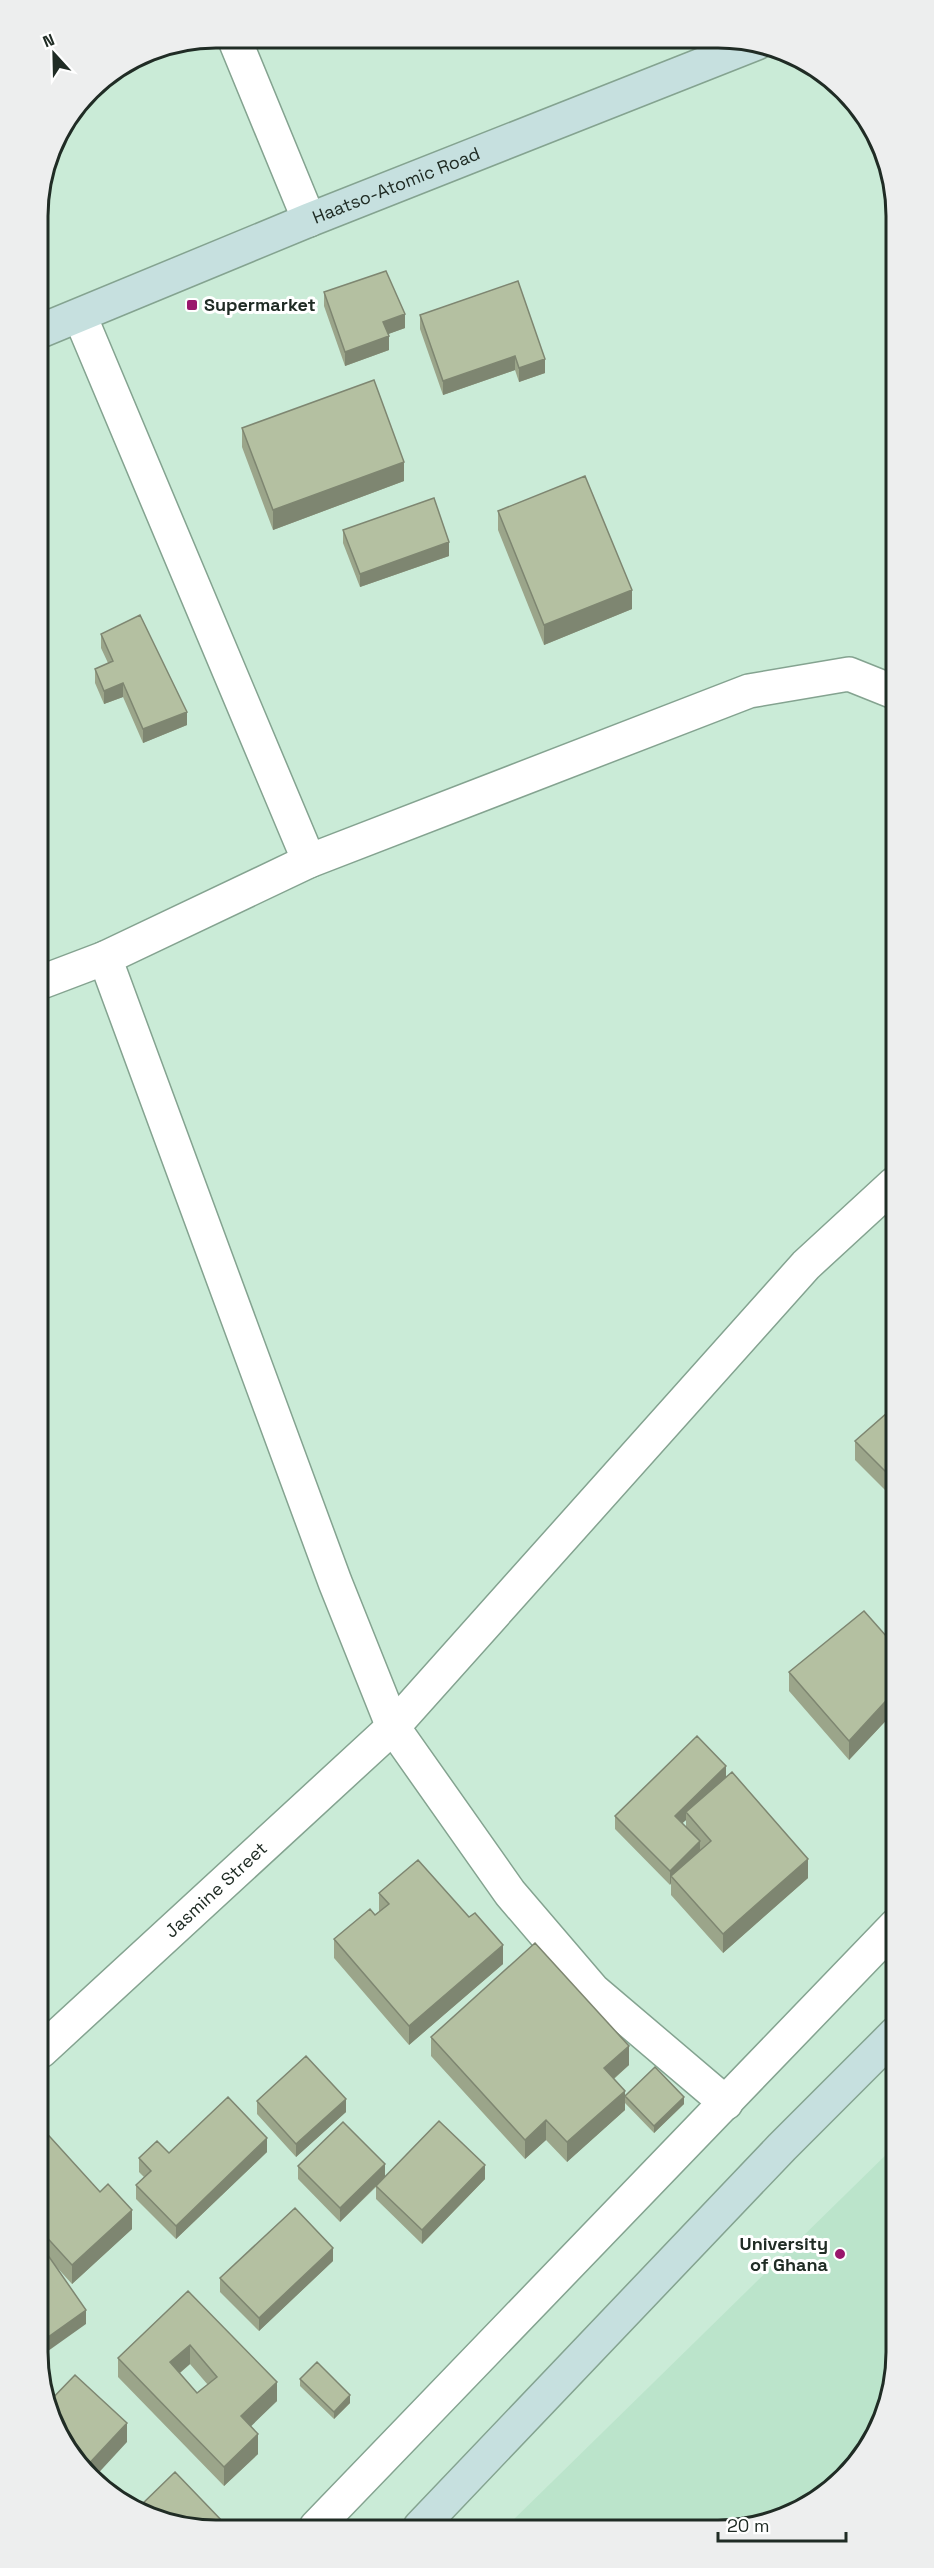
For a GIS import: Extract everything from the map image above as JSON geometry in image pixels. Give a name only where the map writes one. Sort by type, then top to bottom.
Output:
[{"type":"main road","name":"Haatso-Atomic Road","points":[[48,328],[309,220],[740,50]]},
{"type":"main road","points":[[427,2520],[782,2146],[886,2043]]},
{"type":"street","points":[[238,48],[309,220]]},
{"type":"street","points":[[80,316],[309,861]]},
{"type":"street","points":[[48,980],[105,958],[309,861],[748,691],[849,674],[886,689]]},
{"type":"street","points":[[105,958],[331,1570],[393,1727],[510,1893],[593,1990],[726,2103]]},
{"type":"street","name":"Jasmine Street","points":[[48,2044],[393,1727],[806,1265],[886,1191]]},
{"type":"street","points":[[323,2520],[886,1935]]},
{"type":"shaded area","name":"University of Ghana","points":[[886,2155],[885,2374],[869,2427],[858,2446],[829,2478],[802,2498],[783,2507],[740,2519],[513,2520]]},
{"type":"building","points":[[386,271],[405,314],[383,322],[389,336],[345,352],[324,292]]},
{"type":"building","points":[[518,281],[545,359],[519,368],[515,356],[443,381],[420,315]]},
{"type":"building","points":[[374,380],[404,462],[273,510],[242,428]]},
{"type":"building","points":[[585,476],[632,590],[544,625],[498,511]]},
{"type":"building","points":[[434,498],[449,542],[360,574],[343,530]]},
{"type":"building","points":[[140,615],[187,712],[143,729],[123,683],[104,691],[95,669],[113,661],[101,634]]},
{"type":"building","points":[[886,1414],[886,1472],[855,1441]]},
{"type":"building","points":[[864,1611],[886,1636],[886,1701],[849,1741],[789,1672]]},
{"type":"building","points":[[697,1736],[726,1766],[675,1816],[700,1841],[670,1871],[615,1816]]},
{"type":"building","points":[[732,1772],[808,1859],[723,1934],[671,1876],[711,1841],[686,1812]]},
{"type":"building","points":[[418,1860],[469,1917],[475,1913],[503,1945],[409,2026],[334,1939],[370,1909],[375,1915],[389,1904],[379,1893]]},
{"type":"building","points":[[535,1943],[629,2046],[604,2068],[625,2091],[567,2142],[546,2120],[525,2140],[431,2037]]},
{"type":"building","points":[[306,2056],[346,2099],[296,2144],[257,2101]]},
{"type":"building","points":[[655,2067],[684,2097],[654,2126],[625,2096]]},
{"type":"building","points":[[228,2097],[267,2138],[176,2226],[136,2185],[151,2171],[139,2158],[157,2141],[169,2153]]},
{"type":"building","points":[[439,2121],[485,2165],[422,2230],[376,2186]]},
{"type":"building","points":[[343,2122],[385,2164],[340,2208],[298,2166]]},
{"type":"building","points":[[48,2135],[100,2192],[108,2184],[132,2210],[72,2265],[48,2239]]},
{"type":"building","points":[[295,2208],[333,2248],[259,2318],[220,2278]]},
{"type":"building","points":[[48,2255],[86,2310],[48,2337]]},
{"type":"building","points":[[188,2291],[277,2382],[241,2416],[258,2434],[224,2467],[118,2358]],"holes":[[[190,2345],[217,2377],[197,2393],[170,2362]]]},
{"type":"building","points":[[317,2362],[350,2395],[334,2412],[300,2379]]},
{"type":"building","points":[[75,2375],[127,2423],[90,2463],[65,2427],[54,2396]]},
{"type":"building","points":[[175,2472],[221,2520],[183,2517],[143,2504]]},
{"type":"place","name":"Supermarket","points":[[192,305]]},
{"type":"place","name":"University of Ghana","points":[[840,2254]]}]
